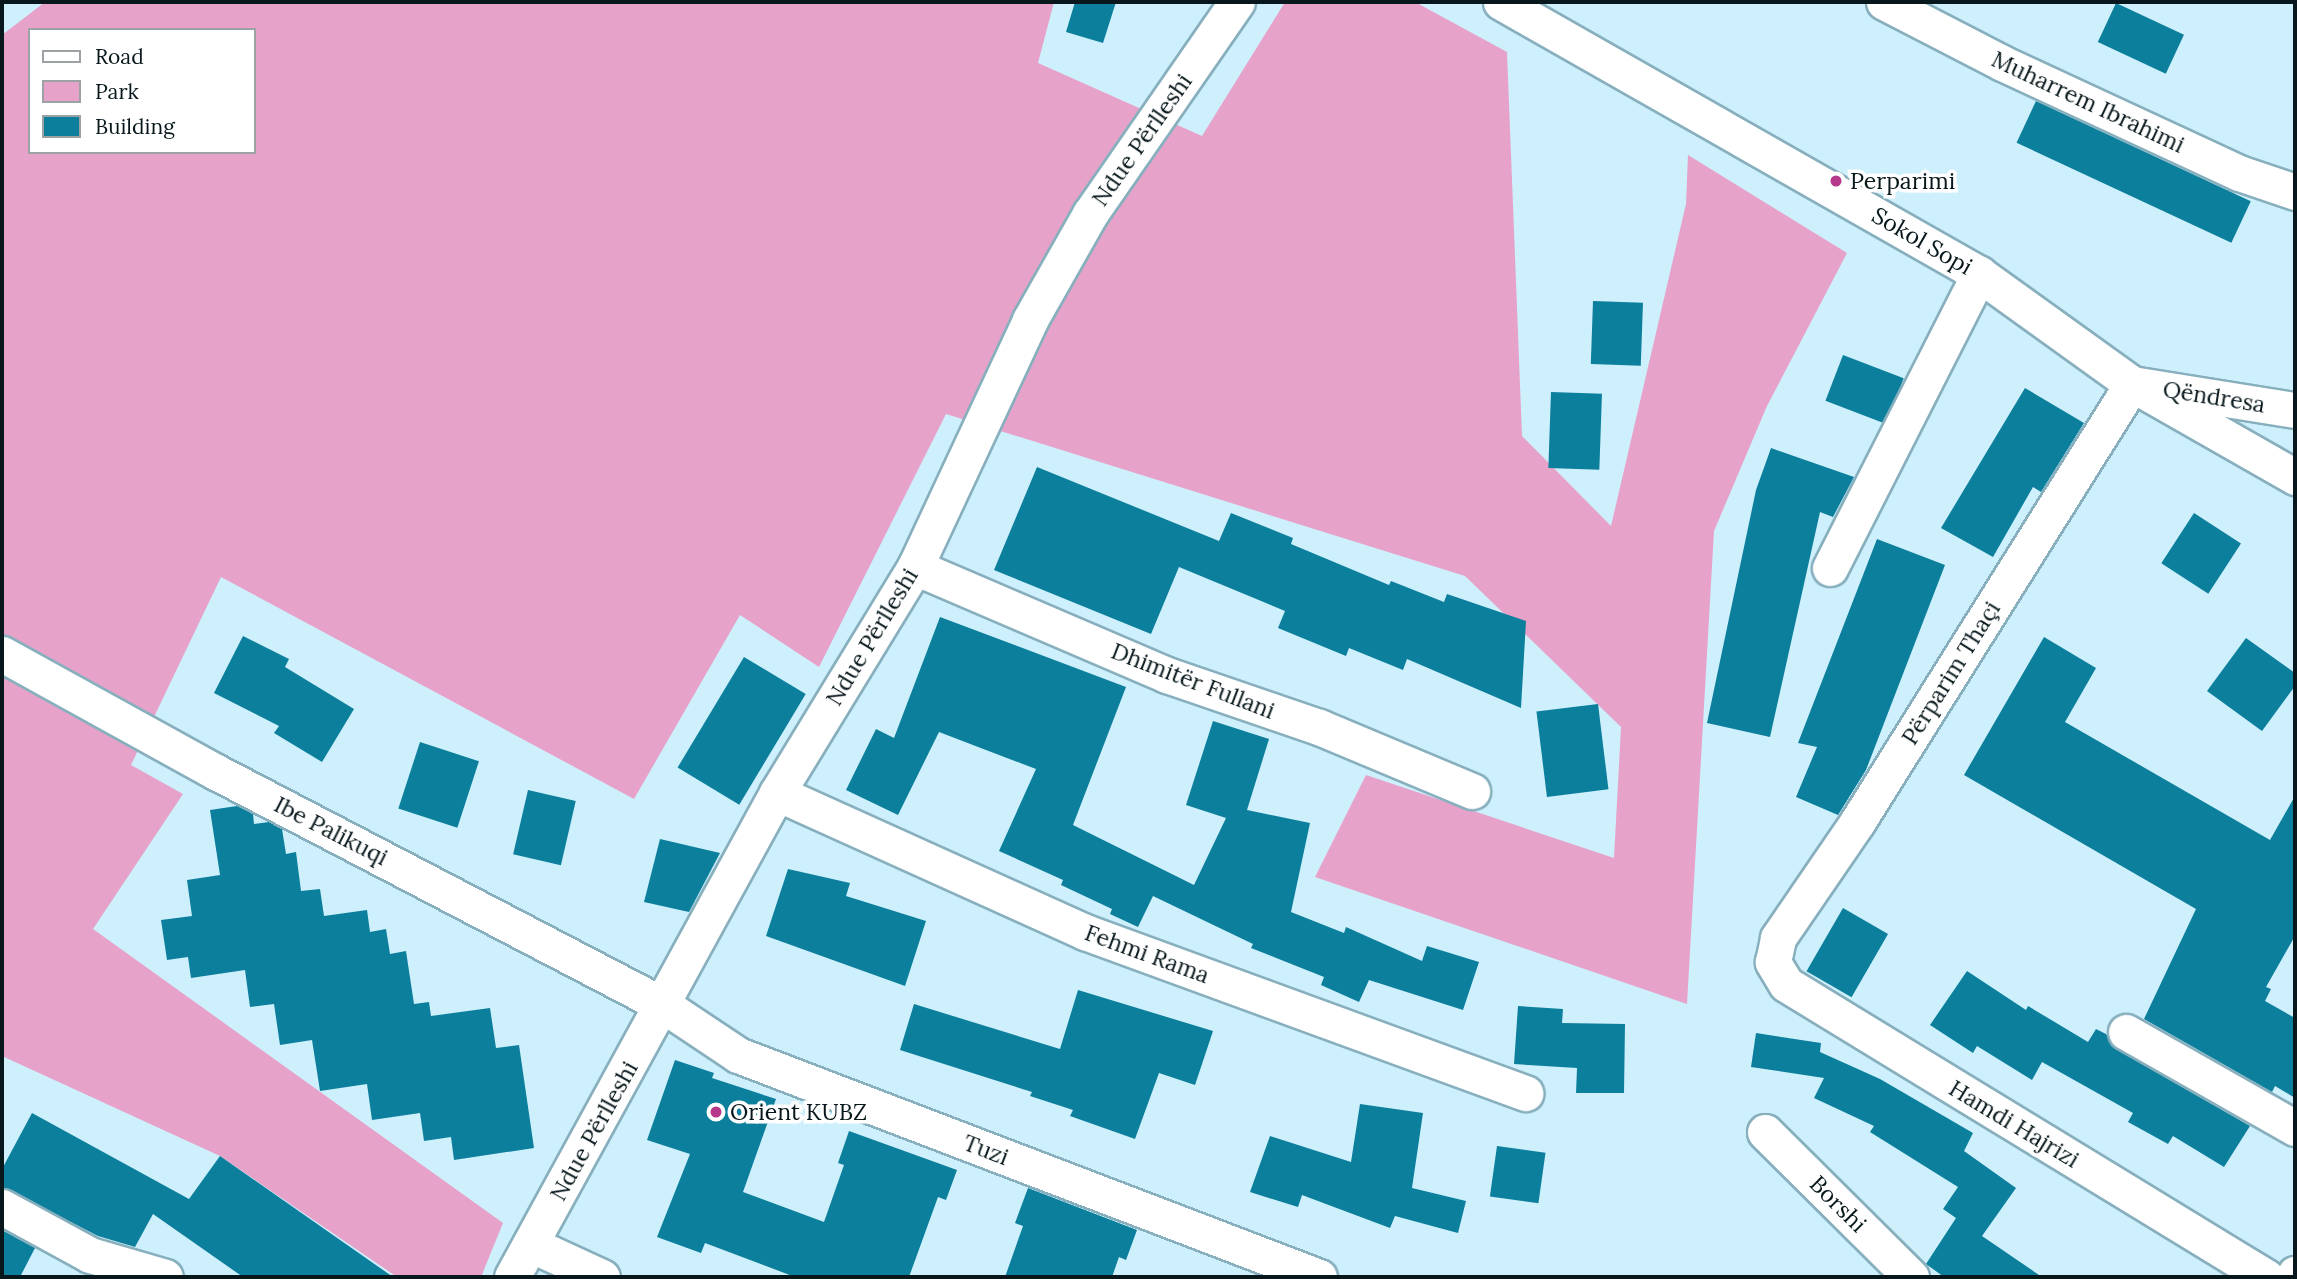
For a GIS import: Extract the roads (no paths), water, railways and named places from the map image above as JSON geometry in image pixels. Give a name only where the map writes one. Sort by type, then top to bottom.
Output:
[{"type":"street","name":"Ndue Përlleshi","points":[[512,1277],[532,1245],[777,793],[915,567],[1030,320],[1070,249],[1237,2]]},
{"type":"street","name":"Sokol Sopi","points":[[1501,2],[1979,274],[2132,384],[2295,477]]},
{"type":"street","name":"Muharrem Ibrahimi","points":[[1884,2],[2002,63],[2239,173],[2295,192]]},
{"type":"street","points":[[1830,568],[1979,274]]},
{"type":"street","name":"Qëndresa","points":[[2132,384],[2295,410]]},
{"type":"street","name":"Përparim Thaçi","points":[[1773,962],[1778,938],[1858,821],[2132,384]]},
{"type":"street","name":"Dhimitër Fullani","points":[[915,567],[1167,675],[1319,727],[1472,791]]},
{"type":"street","name":"Ibe Palikuqi","points":[[2,654],[216,772],[663,1005]]},
{"type":"street","name":"Fehmi Rama","points":[[777,793],[1085,932],[1525,1093]]},
{"type":"street","name":"Hamdi Hajrizi","points":[[1773,962],[1786,984],[2266,1277]]},
{"type":"street","name":"Tuzi","points":[[663,1005],[738,1055],[1319,1277]]},
{"type":"street","points":[[2126,1032],[2295,1128]]},
{"type":"street","name":"Borshi","points":[[1765,1132],[1911,1277]]},
{"type":"street","points":[[2,1207],[90,1255],[165,1277]]},
{"type":"street","points":[[532,1245],[601,1277]]},
{"type":"place","name":"Perparimi","points":[[1836,181]]},
{"type":"place","name":"Orient KUBZ","points":[[716,1112]]}]
